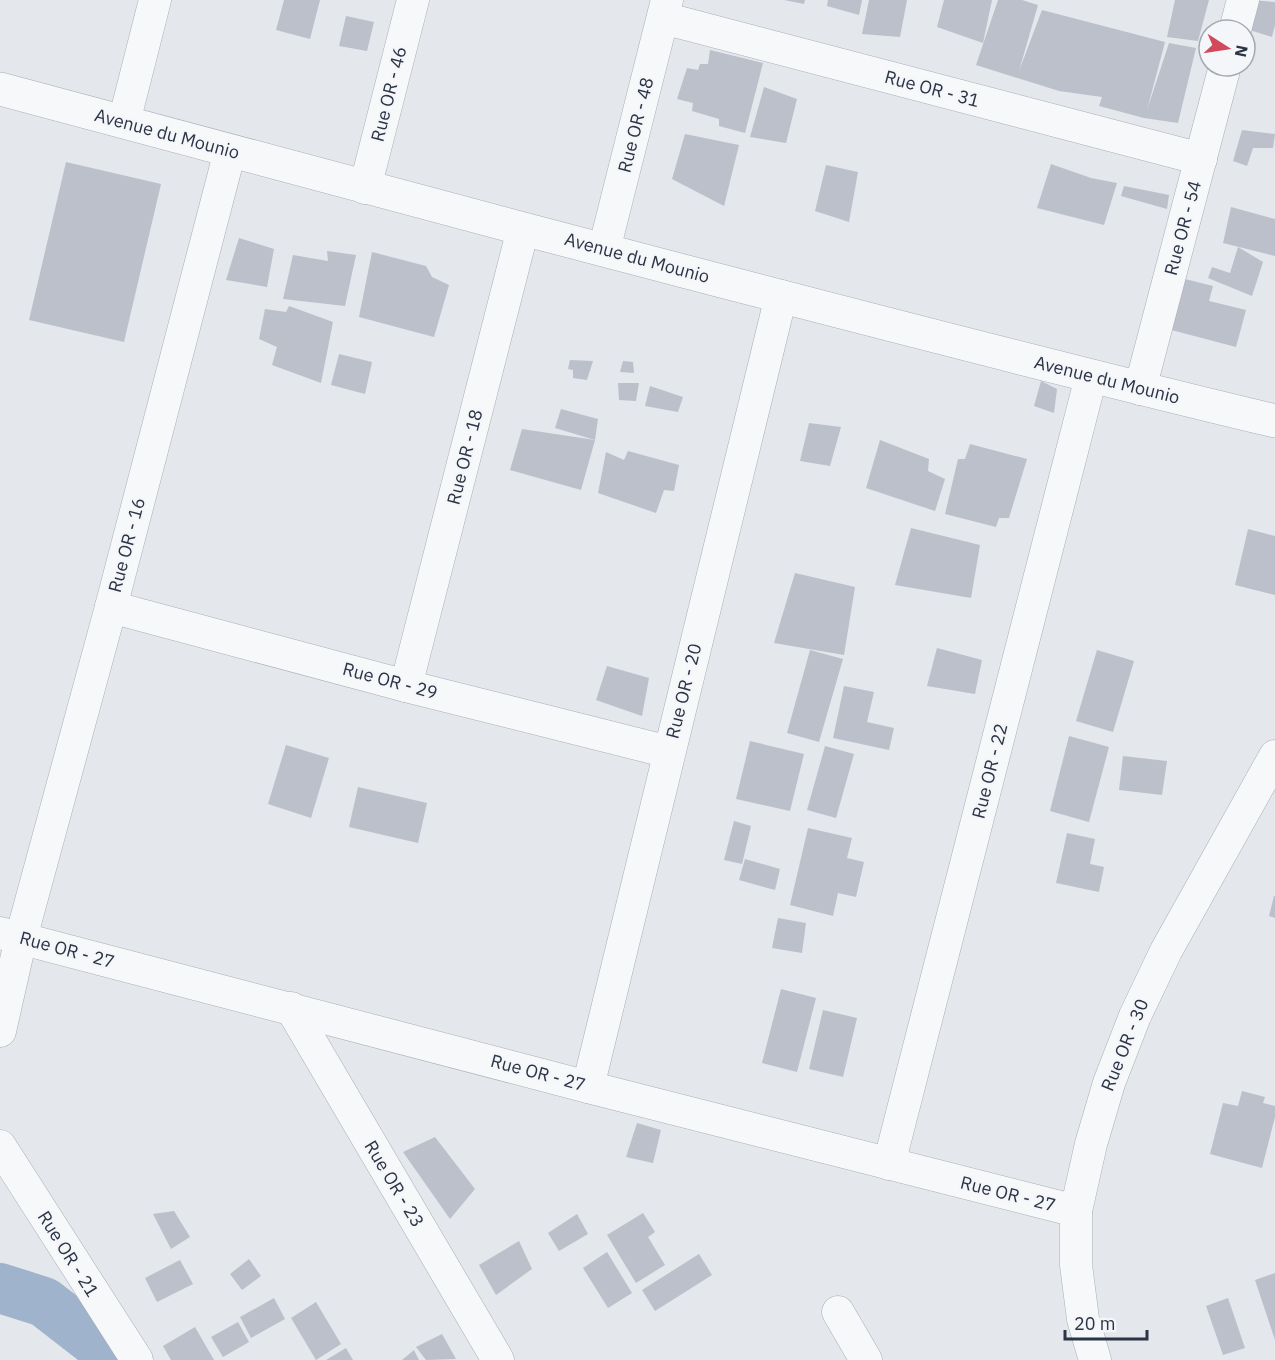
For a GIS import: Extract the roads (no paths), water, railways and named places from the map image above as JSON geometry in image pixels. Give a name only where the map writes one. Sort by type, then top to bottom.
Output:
[{"type":"street","points":[[124,122],[155,0]]},
{"type":"street","name":"Rue OR - 46","points":[[365,188],[413,0]]},
{"type":"street","points":[[1238,18],[1242,0]]},
{"type":"street","name":"Rue OR - 31","points":[[665,9],[1201,159]]},
{"type":"street","name":"Rue OR - 48","points":[[604,250],[665,9]]},
{"type":"street","name":"Rue OR - 54","points":[[1140,389],[1222,78]]},
{"type":"street","name":"Avenue du Mounio","points":[[0,89],[365,188],[1091,377],[1275,420]]},
{"type":"street","name":"Rue OR - 16","points":[[0,1031],[10,936],[111,607],[230,151]]},
{"type":"street","name":"Rue OR - 18","points":[[406,686],[523,229]]},
{"type":"street","name":"Rue OR - 20","points":[[588,1087],[781,296]]},
{"type":"street","name":"Rue OR - 22","points":[[889,1164],[1091,377]]},
{"type":"street","name":"Rue OR - 29","points":[[111,607],[406,686],[669,752]]},
{"type":"street","name":"Rue OR - 30","points":[[1095,1360],[1083,1319],[1076,1265],[1076,1211],[1091,1144],[1109,1083],[1135,1016],[1166,951],[1275,756]]},
{"type":"street","name":"Rue OR - 27","points":[[10,936],[588,1087],[1076,1211]]},
{"type":"street","name":"Rue OR - 23","points":[[291,1008],[498,1360]]},
{"type":"street","name":"Rue OR - 21","points":[[0,1146],[137,1360]]},
{"type":"street","points":[[838,1312],[866,1360]]},
{"type":"waterway","points":[[0,1288],[44,1302],[111,1354],[114,1360]]}]
